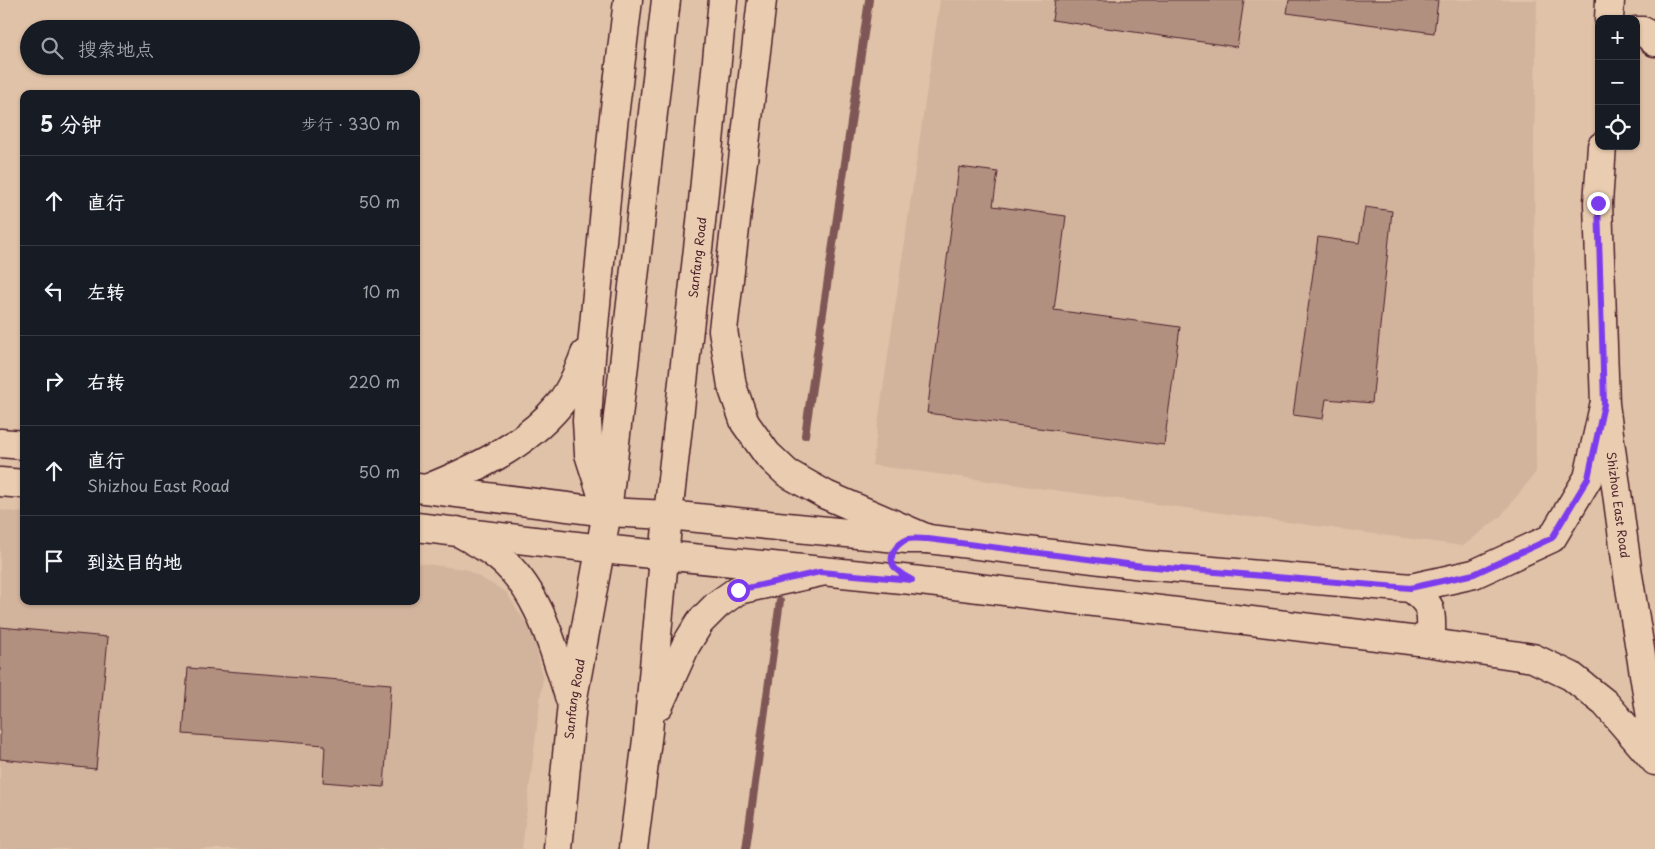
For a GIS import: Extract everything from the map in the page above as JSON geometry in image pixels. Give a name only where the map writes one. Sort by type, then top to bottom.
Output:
[{"type":"main road","points":[[607,512],[589,454],[587,437],[593,331],[612,125],[628,0]]},
{"type":"main road","points":[[607,512],[666,0]]},
{"type":"main road","name":"Sanfang Road","points":[[665,555],[723,0]]},
{"type":"main road","points":[[762,0],[723,330],[732,386],[745,423],[767,454],[787,473],[826,495],[917,539]]},
{"type":"main road","points":[[1609,15],[1610,0]]},
{"type":"main road","points":[[1640,31],[1643,31],[1655,42]]},
{"type":"main road","name":"Shizhou East Road","points":[[1602,150],[1598,203],[1604,404],[1628,575],[1655,742]]},
{"type":"main road","points":[[421,489],[467,472],[525,438],[559,405],[576,379],[593,331]]},
{"type":"main road","points":[[421,489],[607,512],[917,539],[1143,566],[1410,588],[1474,574],[1552,538],[1588,478],[1604,404]]},
{"type":"main road","points":[[0,443],[20,445]]},
{"type":"main road","points":[[0,482],[20,484]]},
{"type":"main road","name":"Sanfang Road","points":[[558,849],[572,703],[602,549],[607,512]]},
{"type":"main road","points":[[420,527],[602,549],[912,580],[1418,641],[1533,658],[1571,676],[1605,702],[1655,762]]},
{"type":"main road","points":[[457,531],[497,556],[518,577],[534,601],[572,703]]},
{"type":"main road","points":[[912,580],[899,574],[892,566],[891,556],[898,546],[917,539]]},
{"type":"main road","points":[[633,849],[648,732],[665,555]]},
{"type":"main road","points":[[648,732],[686,645],[700,622],[717,605],[738,590],[820,572]]},
{"type":"main road","points":[[1410,588],[1423,597],[1432,611],[1430,632],[1418,641]]},
{"type":"shaded area","points":[[940,0],[1537,0],[1534,140],[1536,472],[1501,516],[1463,546],[872,465]]},
{"type":"shaded area","points":[[0,510],[20,512],[20,605],[420,605],[420,563],[465,569],[506,592],[533,634],[543,677],[522,849],[0,849]]},
{"type":"building","points":[[1055,0],[1244,0],[1237,47],[1052,20]]},
{"type":"building","points":[[1289,0],[1438,0],[1434,33],[1287,13]]},
{"type":"building","points":[[959,167],[998,172],[993,206],[1066,216],[1054,310],[1180,327],[1164,445],[927,413]]},
{"type":"building","points":[[1365,207],[1392,211],[1372,403],[1326,399],[1323,419],[1293,415],[1318,237],[1359,243]]},
{"type":"building","points":[[0,627],[108,637],[96,769],[0,759]]},
{"type":"building","points":[[188,668],[391,684],[384,787],[323,782],[325,745],[183,734]]},
{"type":"waterway","points":[[805,435],[869,0]]},
{"type":"waterway","points":[[746,849],[780,601]]},
{"type":"route","points":[[738,590],[820,572],[912,580],[899,574],[892,566],[891,556],[898,546],[907,539],[928,539],[1143,566],[1410,588],[1474,574],[1552,538],[1588,478],[1604,404],[1598,203]]}]
